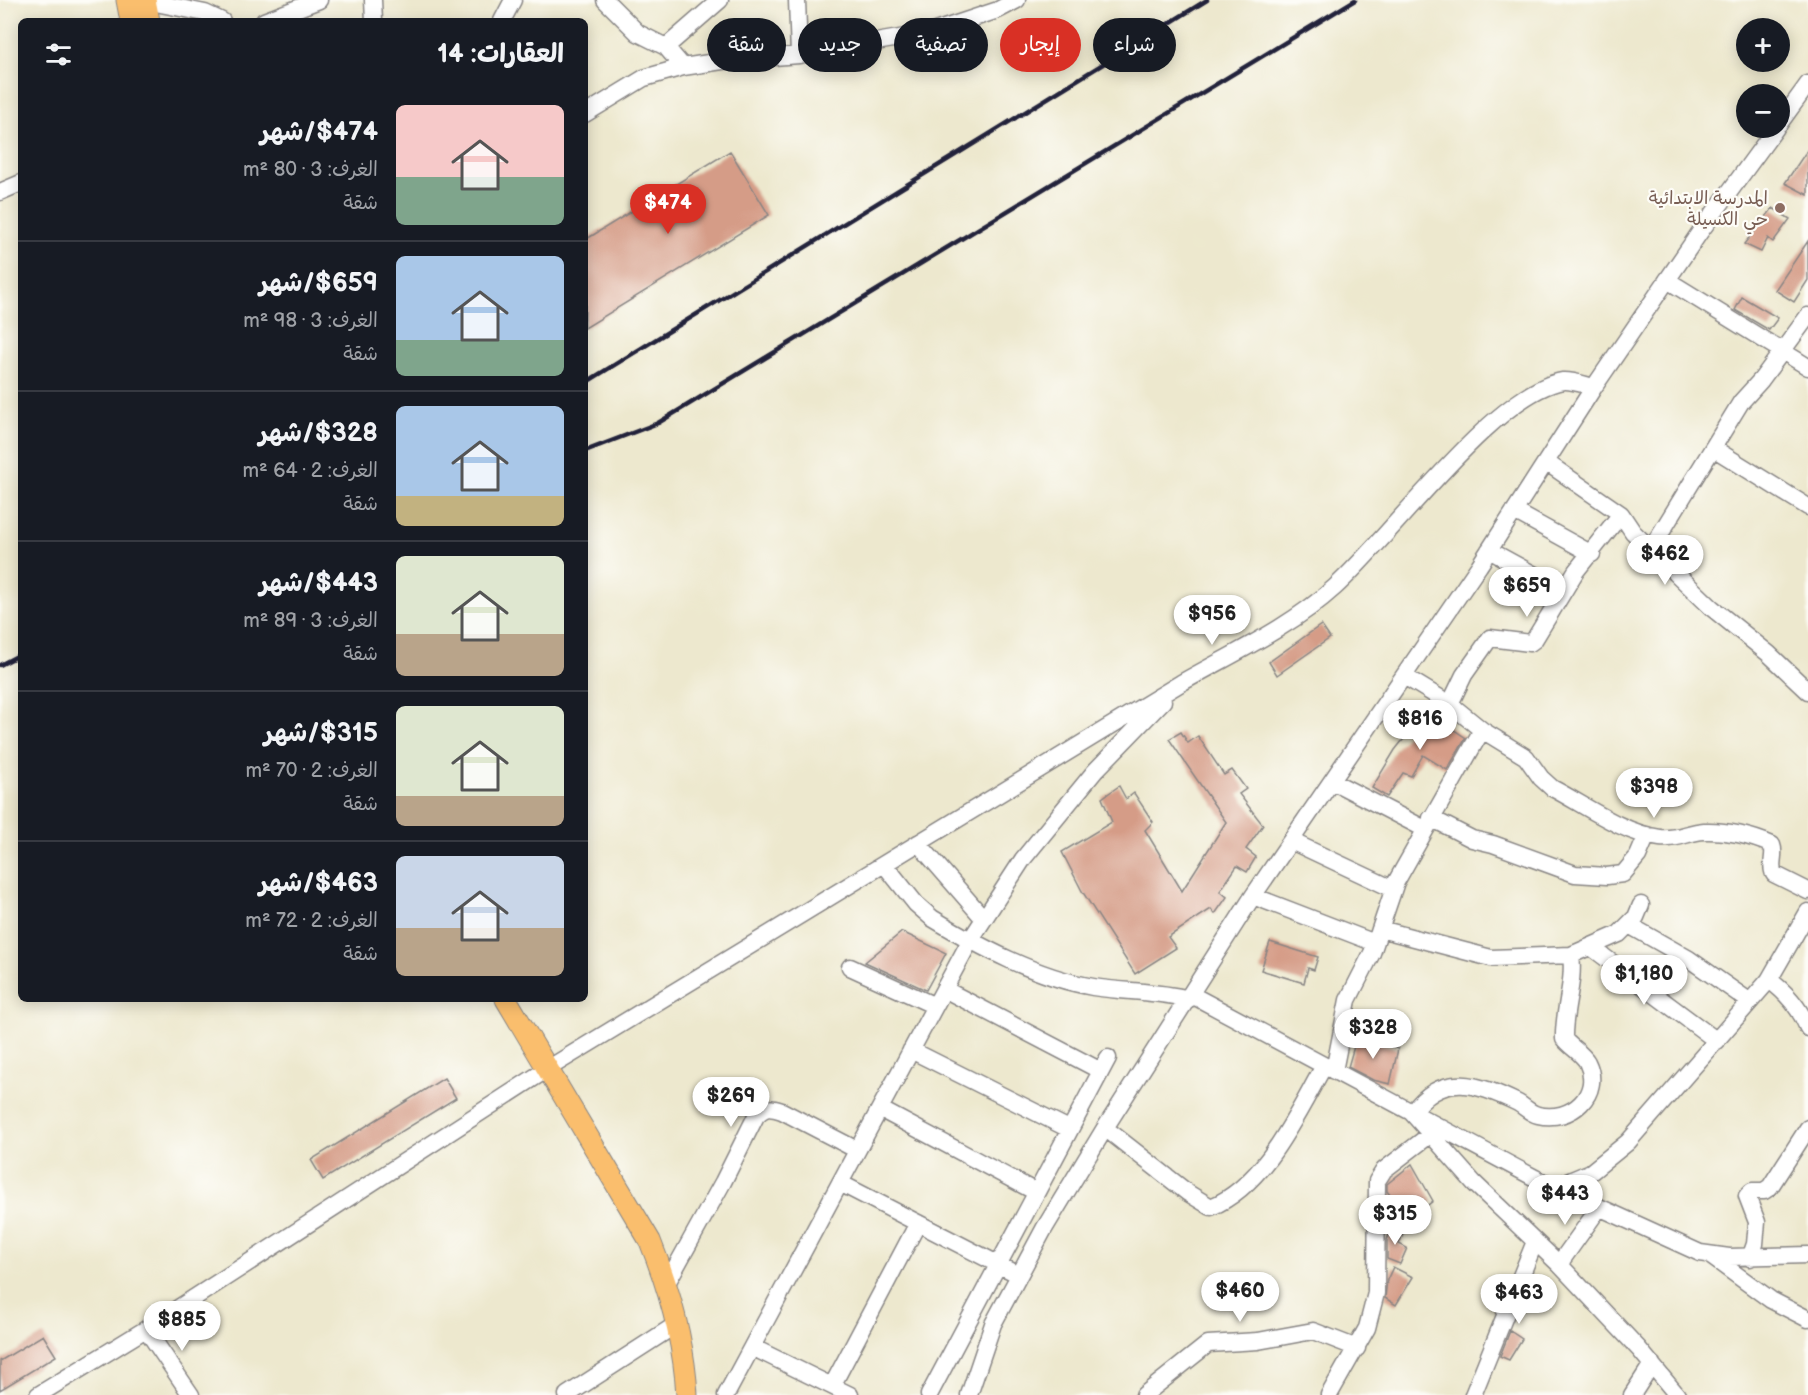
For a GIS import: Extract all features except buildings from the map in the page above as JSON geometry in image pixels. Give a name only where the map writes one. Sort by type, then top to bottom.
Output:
[{"type":"main road","points":[[133,18],[142,5]]},
{"type":"main road","points":[[508,1002],[650,1241],[667,1283],[677,1324],[685,1365],[687,1395]]},
{"type":"street","points":[[272,18],[320,0]]},
{"type":"street","points":[[373,0],[374,18]]},
{"type":"street","points":[[503,18],[513,0]]},
{"type":"street","points":[[605,0],[638,33],[666,47],[683,67]]},
{"type":"street","points":[[666,47],[720,0]]},
{"type":"street","points":[[797,0],[798,28]]},
{"type":"street","points":[[882,41],[929,33],[998,10],[1017,0]]},
{"type":"street","points":[[142,5],[208,7],[219,18]]},
{"type":"street","points":[[588,112],[644,78],[683,67],[722,61],[798,56]]},
{"type":"street","points":[[1790,109],[1808,84]]},
{"type":"street","points":[[969,1395],[993,1324],[1105,1128],[1253,896],[1489,550],[1594,387],[1667,280],[1769,138]]},
{"type":"street","points":[[0,192],[18,184]]},
{"type":"street","points":[[1667,280],[1808,368]]},
{"type":"street","points":[[1651,549],[1741,402],[1761,380],[1808,316]]},
{"type":"street","points":[[38,1395],[146,1329],[549,1068],[1181,684],[1284,624],[1335,588],[1495,419],[1536,390],[1564,381],[1594,387]]},
{"type":"street","points":[[1713,448],[1808,507]]},
{"type":"street","points":[[1546,462],[1621,514],[1633,532],[1712,608],[1776,660],[1808,691]]},
{"type":"street","points":[[1514,511],[1592,554]]},
{"type":"street","points":[[1450,704],[1464,675],[1490,638],[1530,643],[1564,591],[1621,514]]},
{"type":"street","points":[[1489,550],[1564,591]]},
{"type":"street","points":[[1404,676],[1450,704],[1479,725],[1482,730],[1526,757],[1540,778],[1552,788],[1608,818],[1647,835],[1676,840],[1686,834],[1705,831],[1762,840],[1772,845],[1774,850],[1771,864],[1774,874],[1808,891]]},
{"type":"street","points":[[726,1395],[971,939],[1023,859],[1095,771],[1181,684]]},
{"type":"street","points":[[1105,1128],[1188,1193],[1211,1207],[1233,1197],[1257,1173],[1329,1068],[1348,1000],[1378,936],[1393,889],[1482,730]]},
{"type":"street","points":[[1332,781],[1428,824],[1575,874],[1623,874],[1638,856],[1647,835]]},
{"type":"street","points":[[1291,841],[1393,889]]},
{"type":"street","points":[[918,843],[984,920]]},
{"type":"street","points":[[884,864],[916,904],[932,918],[971,939],[1050,976],[1070,982],[1094,987],[1160,992],[1190,997],[1555,1187],[1700,1253],[1750,1258],[1808,1256]]},
{"type":"street","points":[[1253,896],[1378,936],[1491,958],[1571,955],[1619,934],[1629,925],[1641,905]]},
{"type":"street","points":[[1555,1187],[1571,1182],[1609,1159],[1717,1041],[1769,980],[1808,912]]},
{"type":"street","points":[[1629,925],[1689,959],[1749,1001]]},
{"type":"street","points":[[1590,947],[1717,1041]]},
{"type":"street","points":[[1412,1113],[1427,1096],[1449,1085],[1464,1083],[1499,1094],[1540,1115],[1564,1114],[1580,1107],[1590,1094],[1591,1075],[1586,1059],[1564,1039],[1566,1008],[1574,973],[1571,955]]},
{"type":"street","points":[[850,967],[935,1006]]},
{"type":"street","points":[[1769,980],[1780,987],[1799,1010],[1808,1028]]},
{"type":"street","points":[[929,1395],[1104,1064],[944,989]]},
{"type":"street","points":[[912,1050],[1069,1130]]},
{"type":"street","points":[[667,1283],[756,1116],[762,1109],[770,1106],[782,1111],[857,1150]]},
{"type":"street","points":[[880,1109],[1036,1192]]},
{"type":"street","points":[[1412,1113],[1474,1183],[1534,1244],[1559,1264],[1678,1394]]},
{"type":"street","points":[[1750,1258],[1755,1244],[1757,1222],[1747,1196],[1752,1191],[1764,1191],[1770,1187],[1808,1128]]},
{"type":"street","points":[[1329,1395],[1367,1328],[1376,1293],[1377,1181],[1384,1170],[1431,1134]]},
{"type":"street","points":[[840,1183],[1019,1275]]},
{"type":"street","points":[[1559,1264],[1599,1209]]},
{"type":"street","points":[[832,1386],[918,1223]]},
{"type":"street","points":[[1473,1395],[1534,1244]]},
{"type":"street","points":[[1709,1254],[1771,1300],[1808,1319]]},
{"type":"street","points":[[567,1395],[677,1324]]},
{"type":"street","points":[[146,1329],[191,1395]]},
{"type":"street","points":[[1144,1395],[1208,1344],[1258,1341],[1313,1331],[1357,1348]]},
{"type":"street","points":[[752,1347],[850,1395]]},
{"type":"street","points":[[1632,1395],[1652,1364]]},
{"type":"railway","points":[[588,381],[1207,0]]},
{"type":"railway","points":[[588,450],[658,423],[1355,0]]},
{"type":"railway","points":[[0,665],[18,656]]},
{"type":"place","name":"المدرسة الابتدائية حي الكسيلة","points":[[1780,208]]}]
